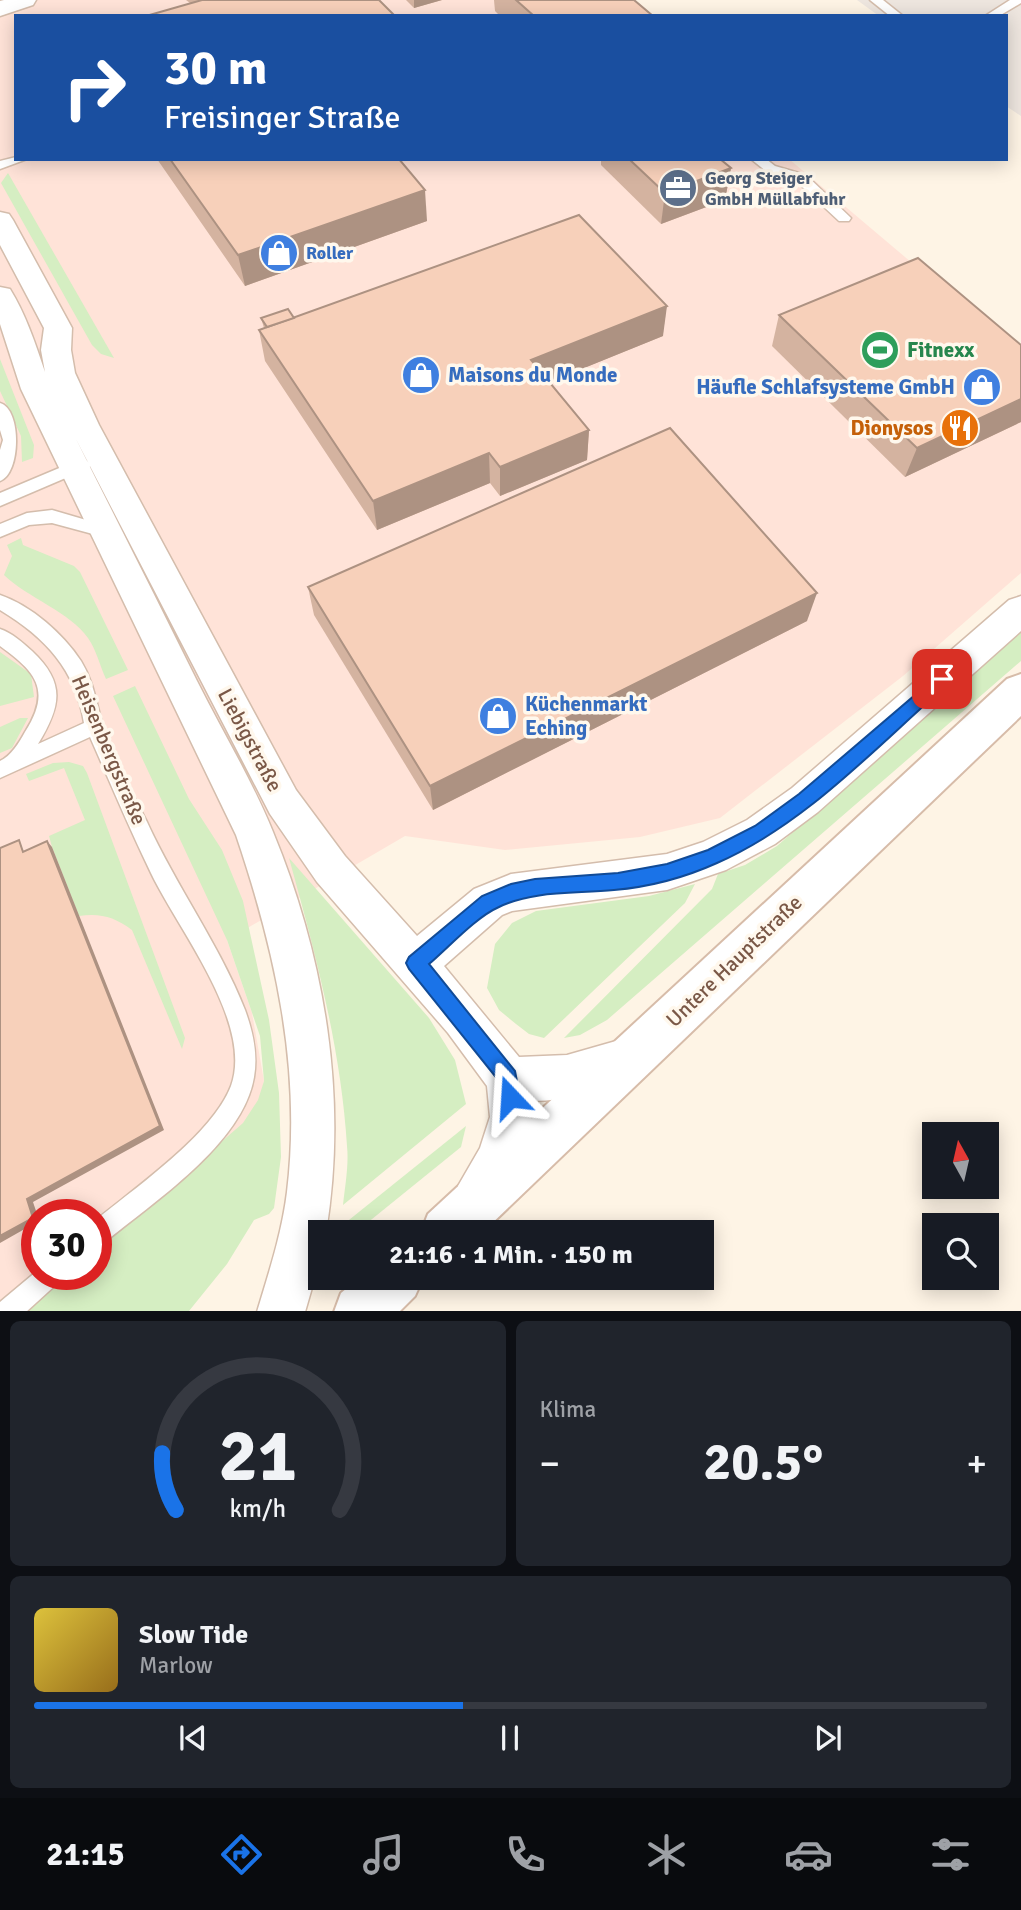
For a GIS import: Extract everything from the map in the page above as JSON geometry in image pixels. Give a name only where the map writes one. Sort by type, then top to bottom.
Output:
[{"type":"main road","name":"Untere Hauptstraße","points":[[458,1220],[1021,691]]},
{"type":"main road","points":[[360,1311],[384,1290]]},
{"type":"street","points":[[0,9],[25,0]]},
{"type":"street","name":"Liebigstraße","points":[[0,219],[58,328],[56,350],[60,373],[104,531],[254,833],[272,879],[290,948],[313,1086],[315,1156],[295,1273],[281,1311]]},
{"type":"street","name":"Liebigstraße","points":[[0,296],[15,325],[36,389],[87,463],[283,802],[331,869],[463,1018],[508,1078]]},
{"type":"street","points":[[416,963],[488,902],[511,893],[535,888],[618,881],[667,872],[712,857],[761,832],[805,800],[1021,610]]},
{"type":"street","points":[[456,1220],[498,1160],[512,1117],[508,1078],[533,1080],[569,1077],[600,1070],[636,1055]]},
{"type":"lane","points":[[876,0],[895,14]]},
{"type":"lane","points":[[994,14],[1018,0]]},
{"type":"lane","points":[[760,161],[771,169],[801,178],[844,218]]},
{"type":"lane","points":[[0,408],[11,440],[0,475]]},
{"type":"lane","points":[[0,500],[87,463]]},
{"type":"lane","points":[[0,531],[16,522],[43,515],[67,518],[104,531]]},
{"type":"lane","name":"Heisenbergstraße","points":[[0,602],[27,618],[59,643],[91,699],[94,727],[168,886],[200,939],[241,1030],[245,1060],[240,1090],[228,1115],[201,1143],[112,1221]]},
{"type":"lane","points":[[0,636],[27,655],[45,673],[50,690],[35,735],[7,766]]},
{"type":"lane","points":[[7,766],[94,727]]},
{"type":"lane","points":[[7,1311],[32,1290]]},
{"type":"shaded area","points":[[0,0],[601,0],[618,14],[14,14],[14,161],[791,161],[1021,355],[1021,573],[903,676],[720,818],[640,837],[505,850],[405,836],[227,940],[252,1013],[264,1081],[243,1177],[130,1311],[0,1311]]},
{"type":"shaded area","points":[[857,0],[1021,0],[1021,116],[1008,107],[1008,14],[876,14]]},
{"type":"green space","points":[[8,173],[114,358],[101,354],[92,345],[1,183]]},
{"type":"green space","points":[[0,359],[34,445],[33,458],[22,462],[21,436],[0,391]]},
{"type":"green space","points":[[21,538],[23,545],[74,566],[80,572],[128,670],[106,679],[93,647],[80,629],[71,620],[4,575],[12,556],[7,545]]},
{"type":"green space","points":[[1021,632],[1021,661],[607,1020],[580,1035],[564,1038],[712,889],[718,874],[745,865],[777,846]]},
{"type":"green space","points":[[0,652],[31,674],[34,697],[0,706]]},
{"type":"green space","points":[[135,686],[189,799],[222,850],[243,901],[269,1020],[279,1093],[281,1157],[274,1208],[269,1214],[254,1220],[227,1264],[189,1311],[28,1311],[52,1290],[112,1290],[112,1237],[243,1123],[258,1100],[264,1081],[260,1036],[227,940],[113,696]]},
{"type":"green space","points":[[20,718],[28,718],[12,748],[0,753],[0,727]]},
{"type":"green space","points":[[69,762],[83,766],[87,773],[185,1038],[182,1049],[132,930],[107,917],[79,916],[49,836],[85,820],[64,768],[29,781],[26,774],[53,763]]},
{"type":"green space","points":[[289,858],[429,1018],[455,1060],[466,1104],[343,1205],[347,1153],[339,1073],[317,965]]},
{"type":"green space","points":[[695,884],[685,903],[544,1038],[529,1034],[499,1010],[487,988],[495,944],[512,923],[536,911],[649,896]]},
{"type":"green space","points":[[466,1126],[461,1147],[371,1220],[349,1220]]},
{"type":"building","points":[[202,0],[379,0],[393,14],[153,14]]},
{"type":"building","points":[[516,0],[634,0],[651,14],[532,14]]},
{"type":"building","name":"Roller","points":[[171,161],[401,161],[425,190],[238,255]]},
{"type":"building","points":[[631,161],[722,161],[731,168],[665,193]]},
{"type":"building","name":"Maisons du Monde","points":[[579,215],[667,306],[531,360],[589,430],[500,467],[489,453],[373,501],[259,330]]},
{"type":"building","points":[[918,258],[1021,345],[1021,399],[917,448],[779,315]]},
{"type":"building","points":[[288,309],[294,318],[267,327],[261,318]]},
{"type":"building","name":"Küchenmarkt Eching","points":[[670,428],[817,593],[430,786],[308,587]]},
{"type":"building","points":[[19,840],[23,852],[47,841],[160,1126],[27,1199],[21,1199],[21,1225],[0,1236],[0,848]]},
{"type":"place","name":"Georg Steiger GmbH Müllabfuhr","points":[[678,188]]},
{"type":"place","name":"Roller","points":[[279,253]]},
{"type":"place","name":"Fitnexx","points":[[880,350]]},
{"type":"place","name":"Maisons du Monde","points":[[421,375]]},
{"type":"place","name":"Häufle Schlafsysteme GmbH","points":[[982,387]]},
{"type":"place","name":"Dionysos","points":[[960,428]]},
{"type":"place","name":"Küchenmarkt Eching","points":[[498,716]]},
{"type":"route","points":[[510,1097],[508,1078],[463,1018],[416,963],[488,902],[511,893],[535,888],[618,881],[667,872],[712,857],[761,832],[805,800],[942,679]]}]
